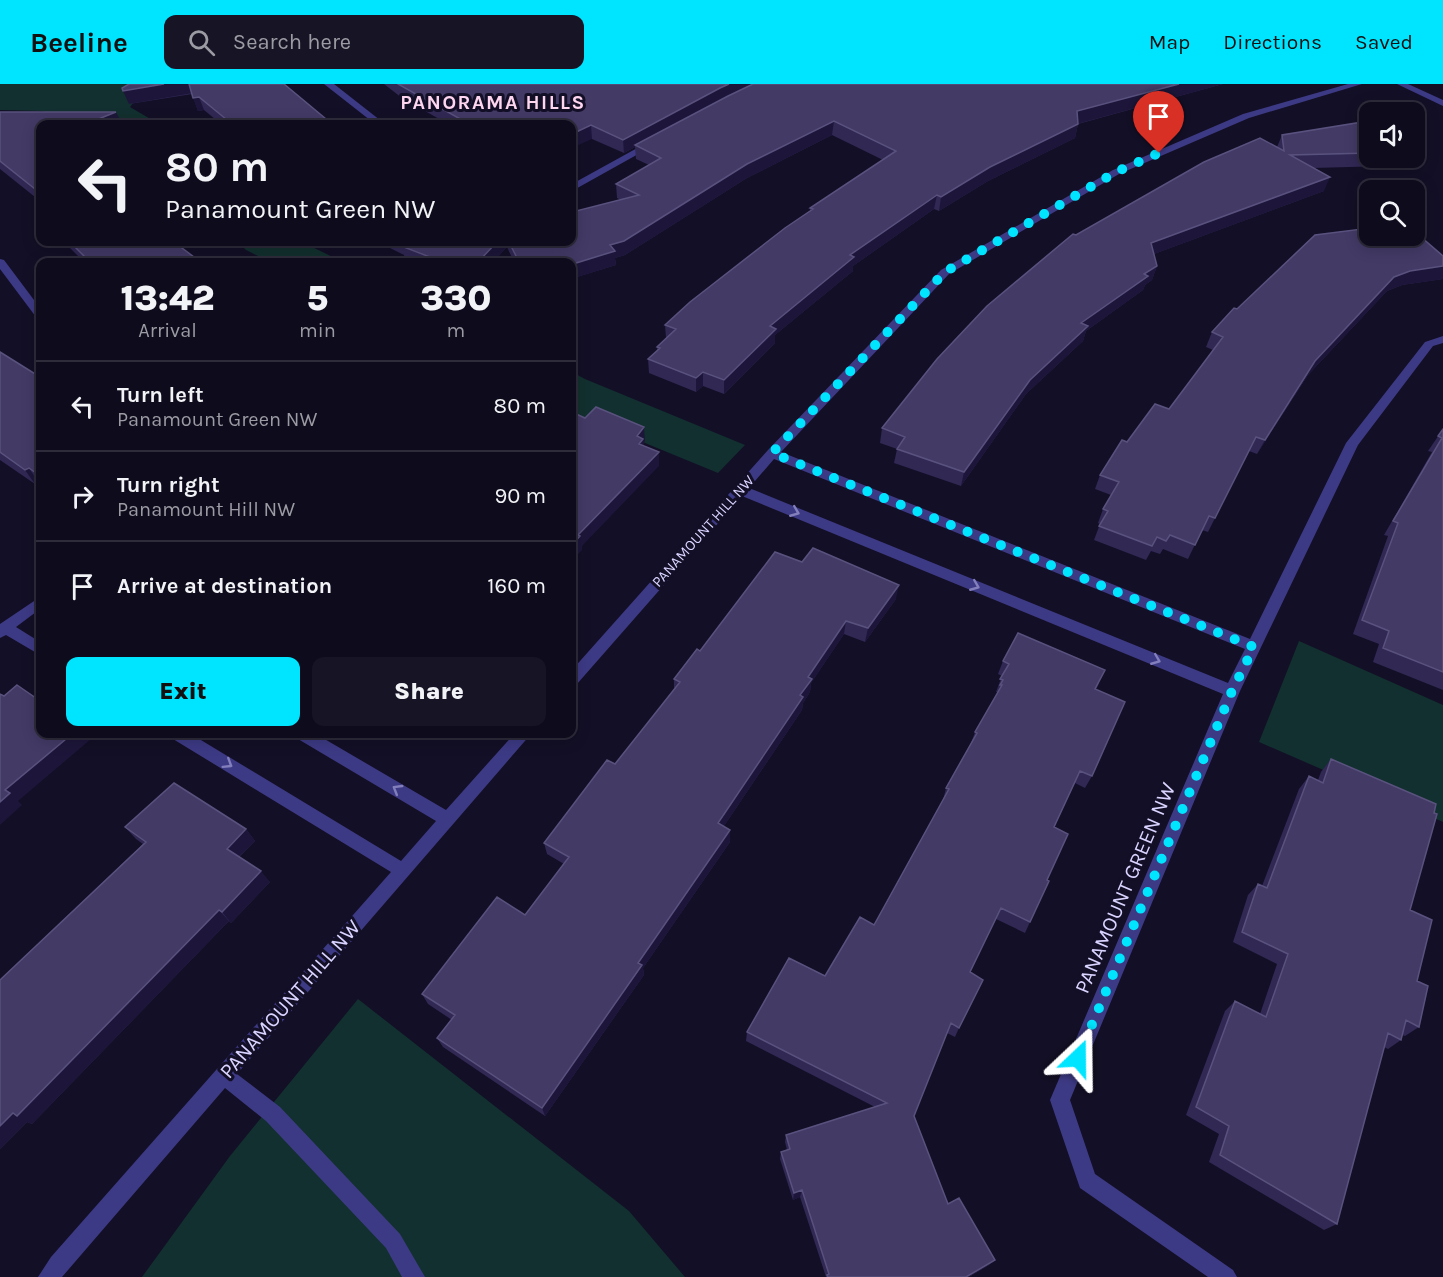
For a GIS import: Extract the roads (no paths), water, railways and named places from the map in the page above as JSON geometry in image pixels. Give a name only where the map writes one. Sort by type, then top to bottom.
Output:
[{"type":"street","points":[[328,84],[375,120]]},
{"type":"street","name":"PANAMOUNT HILL NW","points":[[576,676],[772,453],[945,272],[1116,172],[1246,116],[1358,84]]},
{"type":"street","points":[[1401,84],[1443,103]]},
{"type":"street","points":[[576,186],[663,138]]},
{"type":"street","points":[[0,262],[36,310]]},
{"type":"street","name":"PANAMOUNT GREEN NW","points":[[1226,1277],[1087,1181],[1060,1100],[1232,691],[1352,443],[1429,344],[1443,339]]},
{"type":"street","points":[[772,453],[1254,647]]},
{"type":"street","points":[[741,490],[1232,691]]},
{"type":"street","points":[[36,605],[3,630],[36,647]]},
{"type":"street","points":[[185,738],[402,870]]},
{"type":"street","points":[[311,738],[447,819]]},
{"type":"street","name":"PANAMOUNT HILL NW","points":[[49,1273],[520,738]]},
{"type":"street","points":[[224,1075],[273,1114],[386,1233],[414,1277]]},
{"type":"district","name":"PANORAMA HILLS","points":[[493,102]]}]
